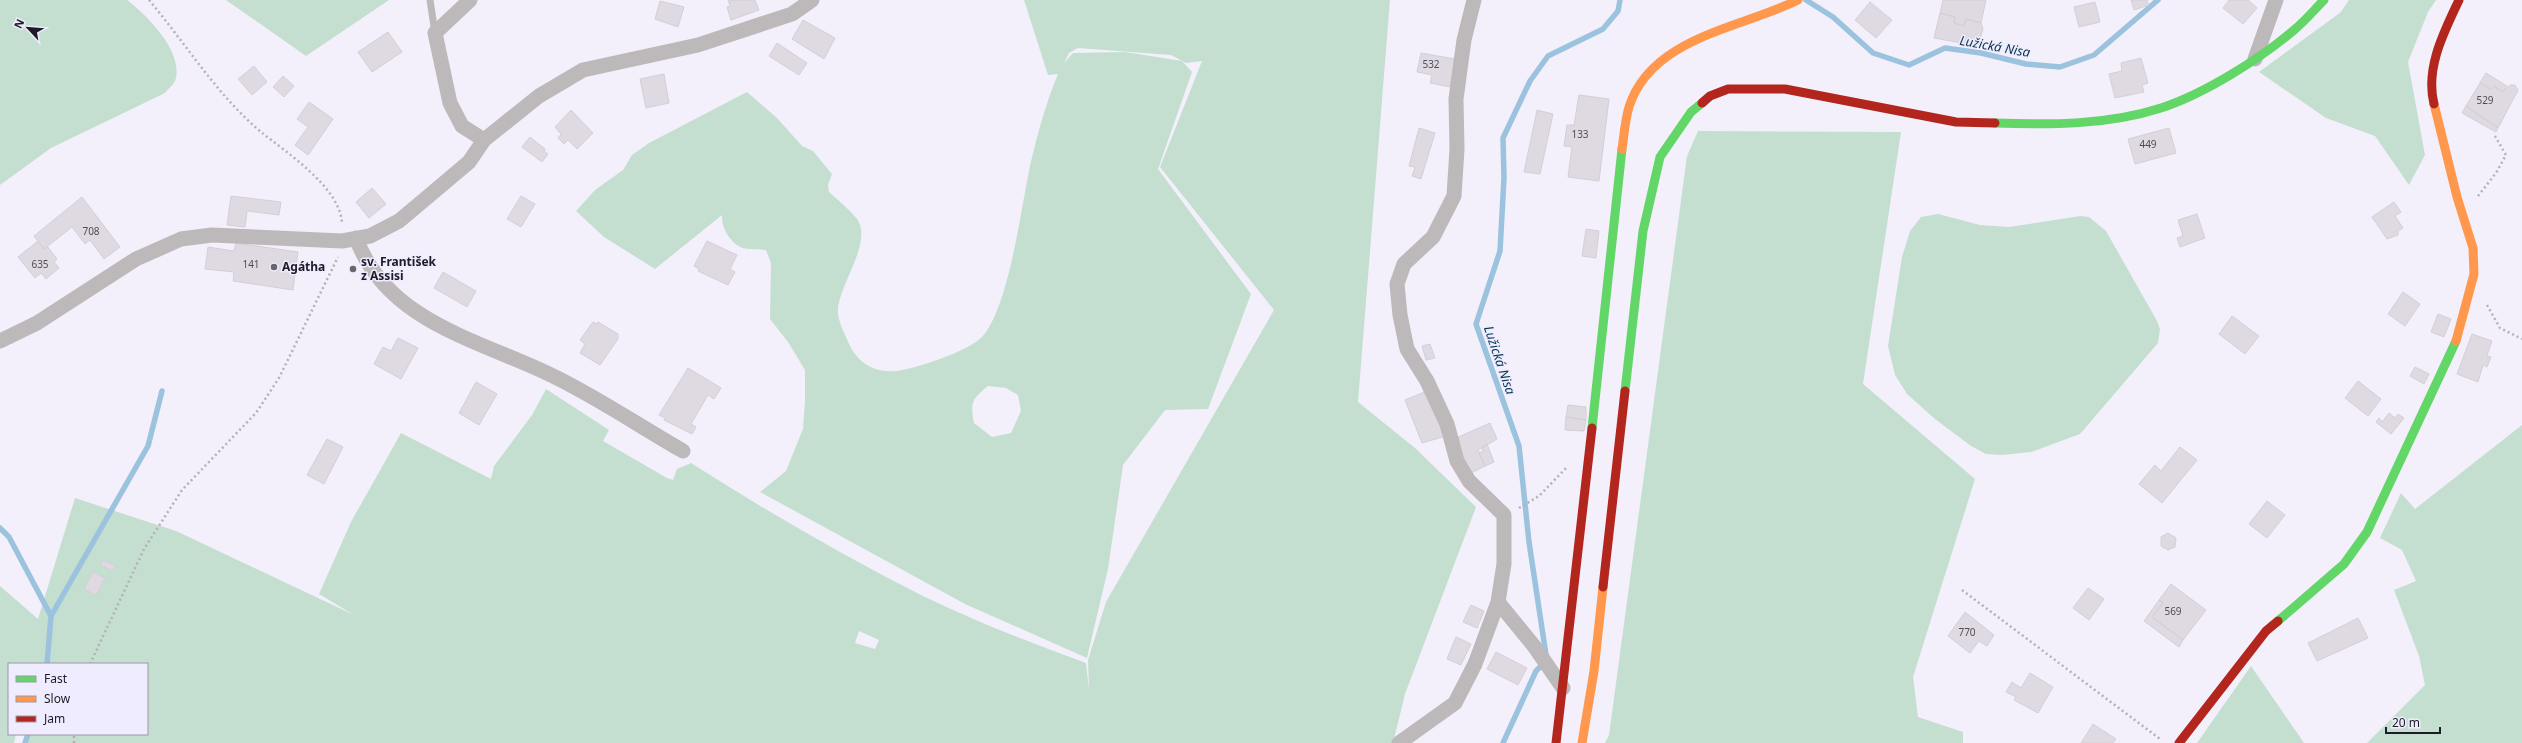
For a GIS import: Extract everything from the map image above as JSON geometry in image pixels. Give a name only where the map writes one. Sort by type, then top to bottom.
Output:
[{"type":"street","points":[[470,0],[435,33],[450,103],[462,126],[484,140]]},
{"type":"street","points":[[0,341],[37,323],[136,259],[181,239],[212,235],[349,240],[370,236],[399,221],[469,162],[484,140],[539,96],[583,70],[698,45],[792,14],[812,0]]},
{"type":"street","points":[[1399,743],[1455,703],[1475,664],[1498,602],[1504,564],[1504,515],[1469,481],[1457,460],[1447,424],[1434,395],[1406,349],[1400,316],[1397,284],[1404,264],[1433,237],[1454,196],[1457,149],[1456,99],[1464,40],[1474,0]]},
{"type":"street","points":[[1556,743],[1617,183],[1629,107],[1644,77],[1660,62],[1707,33],[1784,7],[1798,0]]},
{"type":"street","points":[[2255,60],[2276,0]]},
{"type":"street","points":[[1582,743],[1594,671],[1644,231],[1660,156],[1691,112],[1710,96],[1728,89],[1785,89],[1956,122],[1993,125],[2065,124],[2099,121],[2161,108],[2201,90],[2255,60],[2295,30],[2324,0]]},
{"type":"street","points":[[2179,743],[2266,631],[2344,564],[2367,532],[2454,345],[2474,274],[2473,248],[2457,197],[2432,97],[2434,62],[2438,46],[2459,0]]},
{"type":"street","points":[[349,240],[364,259],[412,311],[444,329],[552,375],[683,451]]},
{"type":"street","points":[[1498,602],[1534,646],[1563,688]]},
{"type":"lane","points":[[430,0],[435,33]]},
{"type":"path","points":[[90,663],[144,549],[182,490],[256,413],[279,378],[324,289],[340,252],[349,240],[342,218],[328,190],[295,158],[233,106],[149,0]]},
{"type":"path","points":[[2457,197],[2478,196],[2496,173],[2506,155],[2495,136]]},
{"type":"path","points":[[2485,302],[2500,328],[2522,339]]},
{"type":"path","points":[[1504,515],[1539,496],[1569,465]]},
{"type":"path","points":[[1962,590],[2166,743]]},
{"type":"green space","points":[[0,0],[127,0],[154,25],[169,47],[175,59],[177,70],[175,81],[165,93],[51,148],[0,185]]},
{"type":"green space","points":[[226,0],[389,0],[306,56]]},
{"type":"green space","points":[[1024,0],[1390,0],[1358,402],[1415,448],[1476,507],[1405,694],[1393,743],[27,743],[27,735],[148,735],[148,663],[8,663],[8,735],[16,735],[14,743],[0,743],[0,586],[38,619],[75,498],[176,531],[354,615],[319,594],[351,522],[401,433],[491,479],[494,466],[532,415],[546,389],[609,430],[603,441],[667,478],[673,480],[677,469],[691,463],[806,532],[923,596],[943,606],[1025,640],[1086,663],[1089,690],[1088,660],[1106,602],[1274,310],[1160,167],[1202,61],[1186,63],[1171,55],[1078,48],[1069,53],[1064,63],[1073,53],[1125,52],[1182,61],[1192,72],[1158,169],[1251,294],[1208,409],[1165,410],[1123,465],[1108,569],[1087,658],[965,604],[760,492],[786,471],[803,429],[805,401],[805,370],[788,342],[770,319],[771,263],[766,250],[746,249],[740,247],[732,241],[724,228],[722,215],[655,269],[604,237],[576,211],[595,190],[623,170],[632,155],[649,143],[747,92],[777,118],[802,146],[813,151],[832,174],[828,185],[829,192],[857,219],[861,229],[861,240],[839,303],[838,314],[840,323],[854,353],[865,364],[879,370],[896,371],[916,367],[965,348],[982,337],[991,323],[1000,304],[1007,281],[1033,154],[1046,108],[1058,74],[1048,75]],"holes":[[[988,386],[1006,388],[1018,395],[1021,411],[1011,433],[992,437],[974,423],[972,405],[978,394]],[[859,631],[879,640],[875,649],[855,643]]]},
{"type":"green space","points":[[2349,0],[2436,0],[2428,12],[2408,62],[2425,155],[2409,185],[2375,136],[2326,118],[2259,72],[2341,12]]},
{"type":"green space","points":[[1698,131],[1901,132],[1863,384],[1975,479],[1913,677],[1918,717],[1963,732],[1963,743],[1605,743],[1609,735],[1687,156]]},
{"type":"green space","points":[[1938,214],[1980,225],[2009,227],[2080,216],[2089,217],[2106,231],[2157,321],[2160,329],[2158,343],[2080,434],[2031,452],[2002,455],[1986,454],[1971,446],[1935,419],[1907,394],[1895,375],[1888,346],[1902,257],[1910,231],[1921,217]]},
{"type":"green space","points":[[2522,425],[2522,743],[2367,743],[2425,685],[2419,656],[2394,590],[2416,581],[2402,550],[2380,538],[2401,493],[2415,509]]},
{"type":"green space","points":[[2251,666],[2304,743],[2197,743]]},
{"type":"building","points":[[728,0],[755,0],[759,10],[731,20],[727,7],[730,6]]},
{"type":"building","points":[[1943,0],[1986,0],[1981,23],[1966,19],[1964,26],[1954,23],[1955,17],[1940,13]]},
{"type":"building","points":[[2131,0],[2147,0],[2149,5],[2134,10]]},
{"type":"building","points":[[2229,0],[2248,0],[2257,8],[2243,24],[2223,8]]},
{"type":"building","points":[[660,1],[684,7],[678,27],[655,19]]},
{"type":"building","points":[[1870,2],[1892,20],[1876,38],[1855,20]]},
{"type":"building","points":[[2095,2],[2100,22],[2079,27],[2074,7]]},
{"type":"building","points":[[1940,13],[1955,17],[1954,23],[1963,26],[1966,19],[1981,23],[1983,29],[1978,46],[1934,38]]},
{"type":"building","points":[[803,20],[835,38],[824,59],[792,39]]},
{"type":"building","points":[[388,32],[402,52],[372,72],[358,52]]},
{"type":"building","points":[[777,43],[807,63],[799,75],[769,56]]},
{"type":"building","points":[[1421,53],[1455,59],[1450,87],[1430,83],[1432,75],[1417,72]]},
{"type":"building","points":[[2141,58],[2148,83],[2142,85],[2144,92],[2115,98],[2109,74],[2122,71],[2121,63]]},
{"type":"building","points":[[254,66],[267,82],[252,95],[238,79]]},
{"type":"building","points":[[2486,73],[2507,86],[2503,92],[2494,86],[2491,89],[2480,83]]},
{"type":"building","points":[[664,74],[669,103],[646,108],[640,79]]},
{"type":"building","points":[[283,76],[294,86],[284,97],[273,87]]},
{"type":"building","points":[[2480,83],[2491,89],[2494,86],[2503,92],[2510,85],[2515,85],[2518,90],[2498,128],[2466,106]]},
{"type":"building","points":[[1579,95],[1609,99],[1599,181],[1568,177],[1572,147],[1564,146],[1567,125],[1574,125]]},
{"type":"building","points":[[309,102],[333,119],[308,155],[295,145],[308,127],[297,119]]},
{"type":"building","points":[[2466,106],[2498,128],[2496,132],[2462,113]]},
{"type":"building","points":[[571,110],[593,133],[577,149],[568,140],[564,144],[558,138],[561,134],[555,127]]},
{"type":"building","points":[[1537,110],[1553,114],[1540,174],[1524,172]]},
{"type":"building","points":[[1419,128],[1435,133],[1421,179],[1412,176],[1415,167],[1409,166]]},
{"type":"building","points":[[2169,128],[2176,153],[2135,164],[2128,139]]},
{"type":"building","points":[[530,137],[545,149],[544,151],[548,154],[542,162],[522,147]]},
{"type":"building","points":[[372,188],[386,204],[369,218],[356,202]]},
{"type":"building","points":[[231,196],[281,202],[279,215],[247,211],[245,227],[227,225]]},
{"type":"building","points":[[521,196],[535,204],[521,227],[507,219]]},
{"type":"building","points":[[82,197],[120,247],[104,259],[90,240],[85,244],[72,227],[44,249],[34,236]]},
{"type":"building","points":[[2394,202],[2401,212],[2395,216],[2403,228],[2398,231],[2398,235],[2387,239],[2372,217]]},
{"type":"building","points":[[2197,214],[2205,238],[2180,247],[2177,238],[2183,236],[2178,220]]},
{"type":"building","points":[[1586,229],[1599,231],[1596,258],[1582,256]]},
{"type":"building","points":[[38,241],[44,249],[48,247],[57,259],[54,262],[59,268],[46,279],[41,273],[35,278],[18,257]]},
{"type":"building","points":[[707,241],[737,255],[730,269],[735,272],[728,285],[698,271],[699,269],[694,266]]},
{"type":"building","points":[[236,243],[298,252],[293,290],[233,281],[234,272],[205,269],[208,247],[234,251]]},
{"type":"building","points":[[443,272],[476,291],[467,307],[434,288]]},
{"type":"building","points":[[2403,292],[2420,304],[2405,326],[2388,314]]},
{"type":"building","points":[[2438,314],[2451,319],[2444,337],[2431,332]]},
{"type":"building","points":[[2232,316],[2259,336],[2245,354],[2219,334]]},
{"type":"building","points":[[593,322],[597,324],[598,322],[618,334],[618,339],[600,365],[580,353],[585,344],[580,340]]},
{"type":"building","points":[[2472,334],[2492,341],[2487,356],[2491,357],[2487,367],[2483,365],[2478,382],[2457,374]]},
{"type":"building","points":[[398,338],[418,348],[401,379],[374,364],[383,347],[391,351]]},
{"type":"building","points":[[1430,344],[1435,358],[1426,360],[1422,346]]},
{"type":"building","points":[[2415,367],[2429,374],[2424,384],[2410,376]]},
{"type":"building","points":[[688,368],[721,388],[714,399],[708,395],[691,424],[696,427],[692,434],[664,420],[665,418],[659,415]]},
{"type":"building","points":[[2358,381],[2381,399],[2368,416],[2345,398]]},
{"type":"building","points":[[476,382],[497,394],[479,425],[459,413]]},
{"type":"building","points":[[1429,390],[1446,436],[1422,443],[1405,400]]},
{"type":"building","points":[[1568,405],[1586,407],[1586,420],[1566,417]]},
{"type":"building","points":[[2389,413],[2395,418],[2398,414],[2404,418],[2391,434],[2376,422],[2379,418],[2382,422]]},
{"type":"building","points":[[1566,417],[1586,420],[1584,431],[1565,430]]},
{"type":"building","points":[[1490,423],[1497,439],[1478,450],[1485,466],[1469,474],[1454,439]]},
{"type":"building","points":[[327,439],[343,447],[324,484],[307,475]]},
{"type":"building","points":[[1487,444],[1494,462],[1485,466],[1479,453],[1483,451],[1482,447]]},
{"type":"building","points":[[2180,447],[2197,460],[2162,503],[2139,484],[2155,465],[2161,471]]},
{"type":"building","points":[[2267,501],[2285,515],[2267,538],[2249,524]]},
{"type":"building","points":[[2168,533],[2176,538],[2175,547],[2168,550],[2161,546],[2161,537]]},
{"type":"building","points":[[103,560],[115,566],[113,571],[101,565]]},
{"type":"building","points":[[93,572],[105,578],[96,595],[84,589]]},
{"type":"building","points":[[2171,584],[2206,610],[2183,640],[2152,617],[2163,603],[2159,600]]},
{"type":"building","points":[[2088,588],[2104,599],[2089,620],[2073,608]]},
{"type":"building","points":[[2159,600],[2163,603],[2152,617],[2183,640],[2179,647],[2144,621]]},
{"type":"building","points":[[1471,605],[1484,611],[1477,628],[1463,622]]},
{"type":"building","points":[[1965,612],[1994,635],[1987,646],[1979,641],[1970,653],[1948,636]]},
{"type":"building","points":[[2358,618],[2368,638],[2317,661],[2308,643]]},
{"type":"building","points":[[1456,637],[1471,644],[1461,665],[1447,659]]},
{"type":"building","points":[[1496,652],[1527,668],[1518,685],[1487,669]]},
{"type":"building","points":[[2030,673],[2053,687],[2038,713],[2014,700],[2016,697],[2006,692],[2012,682],[2021,688]]},
{"type":"building","points":[[2093,724],[2116,739],[2113,743],[2081,743]]},
{"type":"waterway","name":"Lužická Nisa","points":[[1546,655],[1529,542],[1519,446],[1476,324],[1500,251],[1504,178],[1503,138],[1530,81],[1548,56],[1603,29],[1618,11],[1620,0]]},
{"type":"waterway","name":"Lužická Nisa","points":[[1806,0],[1833,17],[1873,53],[1909,65],[1945,48],[1981,53],[2026,64],[2060,67],[2094,55],[2158,0]]},
{"type":"waterway","points":[[51,616],[148,446],[162,391]]},
{"type":"waterway","points":[[0,528],[9,537],[51,616],[47,663]]},
{"type":"waterway","name":"Lužická Nisa","points":[[1503,743],[1536,671],[1544,663]]},
{"type":"waterway","points":[[25,743],[28,735]]},
{"type":"traffic: fast","points":[[1995,123],[2058,124],[2100,121],[2141,114],[2178,102],[2213,85],[2248,64],[2298,27],[2324,0]]},
{"type":"traffic: fast","points":[[1625,391],[1643,231],[1660,157],[1691,112],[1702,103]]},
{"type":"traffic: fast","points":[[1592,428],[1622,149]]},
{"type":"traffic: fast","points":[[2278,621],[2344,564],[2367,532],[2456,341]]},
{"type":"traffic: slow","points":[[1622,149],[1629,107],[1640,83],[1657,65],[1677,50],[1701,38],[1776,10],[1798,0]]},
{"type":"traffic: slow","points":[[2434,104],[2457,197],[2473,248],[2474,274],[2456,341]]},
{"type":"traffic: slow","points":[[1582,743],[1594,671],[1603,587]]},
{"type":"traffic: jam","points":[[2434,104],[2432,91],[2434,64],[2442,37],[2459,0]]},
{"type":"traffic: jam","points":[[1702,103],[1710,96],[1728,89],[1785,89],[1956,122],[1995,123]]},
{"type":"traffic: jam","points":[[1603,587],[1625,391]]},
{"type":"traffic: jam","points":[[1556,743],[1592,428]]},
{"type":"traffic: jam","points":[[2179,743],[2266,631],[2278,621]]},
{"type":"place","name":"Agátha","points":[[274,267]]},
{"type":"place","name":"sv. František z Assisi","points":[[353,269]]}]
